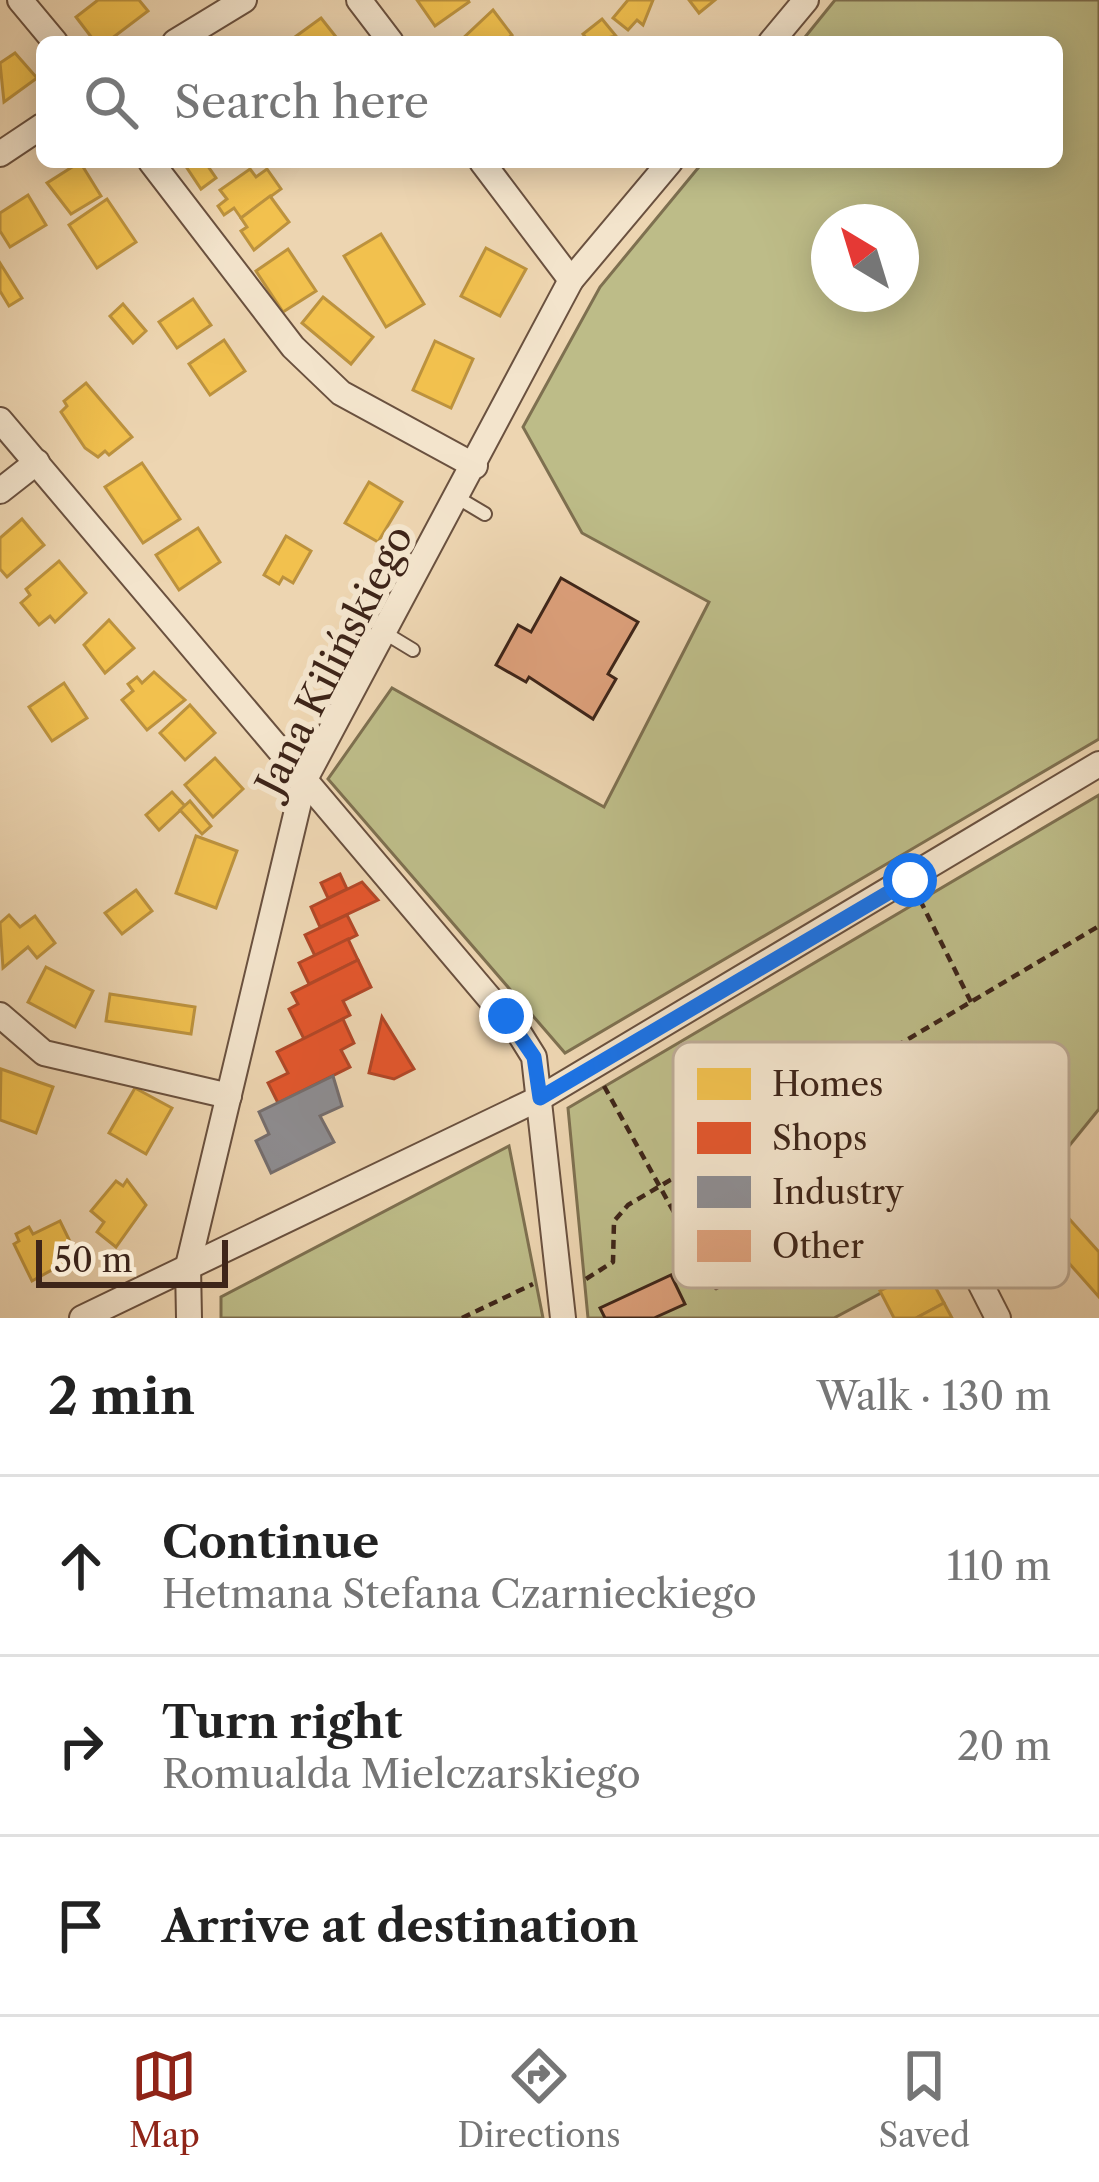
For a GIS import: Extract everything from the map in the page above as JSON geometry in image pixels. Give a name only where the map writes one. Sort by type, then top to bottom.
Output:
[{"type":"street","points":[[20,0],[51,36]]},
{"type":"street","points":[[185,36],[244,0]]},
{"type":"street","points":[[359,0],[386,36]]},
{"type":"street","points":[[776,36],[806,0]]},
{"type":"street","points":[[0,154],[36,130]]},
{"type":"street","points":[[156,168],[293,347],[340,393],[475,466]]},
{"type":"street","points":[[487,168],[571,280]]},
{"type":"street","name":"Jana Kilińskiego","points":[[190,1318],[188,1266],[304,781],[571,280],[665,168]]},
{"type":"street","points":[[0,420],[519,1033],[534,1057],[562,1318]]},
{"type":"street","points":[[0,491],[37,462]]},
{"type":"street","points":[[82,1318],[540,1098],[1099,764]]},
{"type":"street","points":[[0,1015],[44,1053],[230,1096]]},
{"type":"street","points":[[983,1288],[998,1318]]},
{"type":"lane","points":[[458,497],[485,514]]},
{"type":"lane","points":[[385,633],[412,650]]},
{"type":"path","points":[[920,901],[971,1002]]},
{"type":"path","points":[[903,1042],[1099,926]]},
{"type":"path","points":[[604,1087],[673,1211]]},
{"type":"path","points":[[583,1280],[613,1262],[614,1221],[673,1178]]},
{"type":"path","points":[[462,1318],[536,1282]]},
{"type":"shaded area","points":[[835,0],[1099,0],[1099,739],[565,1053],[328,779],[392,688],[604,807],[709,602],[582,533],[523,427],[600,287],[698,168],[1063,168],[1063,36],[806,36]]},
{"type":"shaded area","points":[[1099,795],[1099,1109],[1069,1146],[1069,1042],[680,1042]]},
{"type":"shaded area","points":[[673,1046],[673,1288],[890,1288],[834,1318],[588,1318],[568,1108]]},
{"type":"shaded area","points":[[509,1146],[543,1318],[221,1318],[221,1297]]},
{"type":"building: Homes","points":[[98,0],[139,0],[148,11],[115,36],[90,36],[76,17]]},
{"type":"building: Homes","points":[[417,0],[468,0],[469,2],[435,26]]},
{"type":"building: Homes","points":[[628,0],[653,0],[643,25],[637,20],[628,30],[613,18]]},
{"type":"building: Homes","points":[[689,0],[715,0],[699,13]]},
{"type":"building: Homes","points":[[493,10],[512,35],[511,36],[465,36]]},
{"type":"building: Homes","points":[[321,18],[335,36],[296,36]]},
{"type":"building: Homes","points":[[602,19],[616,36],[584,36]]},
{"type":"building: Homes","points":[[15,53],[36,79],[4,102],[0,63]]},
{"type":"building: Homes","points":[[71,168],[84,168],[101,196],[71,214],[47,183]]},
{"type":"building: Homes","points":[[187,168],[209,168],[216,178],[201,189]]},
{"type":"building: Homes","points":[[250,169],[256,177],[267,169],[281,189],[241,218],[234,208],[224,215],[218,206],[227,199],[220,190]]},
{"type":"building: Homes","points":[[28,195],[46,225],[10,247],[0,231],[0,213]]},
{"type":"building: Homes","points":[[270,196],[289,222],[254,250],[241,231],[247,227],[241,218]]},
{"type":"building: Homes","points":[[107,199],[136,242],[97,268],[69,225]]},
{"type":"building: Homes","points":[[381,234],[424,304],[386,327],[344,256]]},
{"type":"building: Homes","points":[[486,248],[526,269],[500,316],[461,296]]},
{"type":"building: Homes","points":[[288,249],[316,291],[283,312],[256,271]]},
{"type":"building: Homes","points":[[0,263],[22,298],[9,306],[0,291]]},
{"type":"building: Homes","points":[[323,297],[373,337],[351,364],[302,323]]},
{"type":"building: Homes","points":[[193,299],[211,325],[177,348],[159,322]]},
{"type":"building: Homes","points":[[123,304],[146,331],[133,343],[110,316]]},
{"type":"building: Homes","points":[[224,340],[245,371],[210,395],[189,364]]},
{"type":"building: Homes","points":[[435,341],[473,359],[451,408],[413,390]]},
{"type":"building: Homes","points":[[86,383],[132,437],[109,455],[105,451],[98,457],[85,448],[61,412],[67,406],[64,401]]},
{"type":"building: Homes","points":[[142,463],[180,519],[143,543],[105,487]]},
{"type":"building: Homes","points":[[369,482],[402,502],[378,542],[345,523]]},
{"type":"building: Homes","points":[[22,519],[44,545],[7,577],[0,569],[0,538]]},
{"type":"building: Homes","points":[[198,528],[220,562],[179,590],[156,555]]},
{"type":"building: Homes","points":[[286,536],[311,551],[293,583],[283,577],[279,584],[264,575]]},
{"type":"building: Homes","points":[[59,561],[86,593],[55,622],[50,616],[39,625],[21,603],[30,595],[26,589]]},
{"type":"building: Homes","points":[[109,620],[134,648],[105,673],[84,645]]},
{"type":"building: Homes","points":[[154,672],[185,700],[147,730],[122,700],[133,691],[128,684],[137,677],[142,683]]},
{"type":"building: Homes","points":[[64,683],[87,718],[52,741],[29,707]]},
{"type":"building: Homes","points":[[190,705],[215,733],[185,760],[160,733]]},
{"type":"building: Homes","points":[[215,758],[243,789],[213,817],[185,785]]},
{"type":"building: Homes","points":[[172,792],[185,806],[159,830],[146,815]]},
{"type":"building: Homes","points":[[190,801],[211,826],[202,834],[180,810]]},
{"type":"building: Homes","points":[[196,836],[237,851],[216,908],[176,893]]},
{"type":"building: Homes","points":[[136,890],[152,911],[122,934],[105,913]]},
{"type":"building: Homes","points":[[9,915],[20,927],[35,916],[55,943],[37,958],[28,947],[3,968],[0,923]]},
{"type":"building: Homes","points":[[46,967],[93,991],[75,1027],[28,1002]]},
{"type":"building: Homes","points":[[110,994],[195,1007],[191,1034],[106,1021]]},
{"type":"building: Homes","points":[[1,1069],[53,1087],[36,1133],[0,1120]]},
{"type":"building: Homes","points":[[135,1088],[172,1108],[146,1154],[109,1133]]},
{"type":"building: Homes","points":[[127,1180],[146,1205],[116,1247],[97,1232],[104,1222],[91,1211],[116,1181],[123,1186]]},
{"type":"building: Homes","points":[[1069,1219],[1099,1252],[1099,1297],[1069,1263]]},
{"type":"building: Homes","points":[[60,1221],[77,1256],[32,1281],[14,1244],[19,1241],[16,1234],[29,1227],[33,1234]]},
{"type":"building: Homes","points":[[936,1288],[944,1303],[916,1318],[894,1318],[880,1291]]},
{"type":"building: Homes","points":[[944,1303],[952,1318],[916,1318]]},
{"type":"building: Shops","points":[[340,874],[347,889],[328,898],[321,883]]},
{"type":"building: Shops","points":[[362,882],[378,900],[320,927],[311,907]]},
{"type":"building: Shops","points":[[347,915],[357,935],[315,956],[305,935]]},
{"type":"building: Shops","points":[[348,939],[358,960],[309,984],[299,963]]},
{"type":"building: Shops","points":[[358,960],[371,987],[343,1001],[350,1015],[304,1039],[289,1009],[298,1004],[292,993]]},
{"type":"building: Shops","points":[[382,1017],[414,1069],[394,1079],[369,1073]]},
{"type":"building: Shops","points":[[343,1019],[354,1043],[341,1050],[350,1067],[278,1103],[268,1083],[288,1073],[277,1052]]},
{"type":"building: Industry","points":[[333,1076],[342,1106],[320,1116],[334,1142],[271,1173],[256,1141],[269,1134],[259,1112]]},
{"type":"building: Other","points":[[561,578],[638,622],[608,674],[616,679],[593,719],[529,677],[526,682],[496,665],[518,625],[531,632]]},
{"type":"building: Other","points":[[671,1275],[673,1288],[685,1304],[654,1318],[605,1318],[600,1308]]},
{"type":"route","points":[[506,1016],[534,1057],[540,1098],[910,880]]}]
